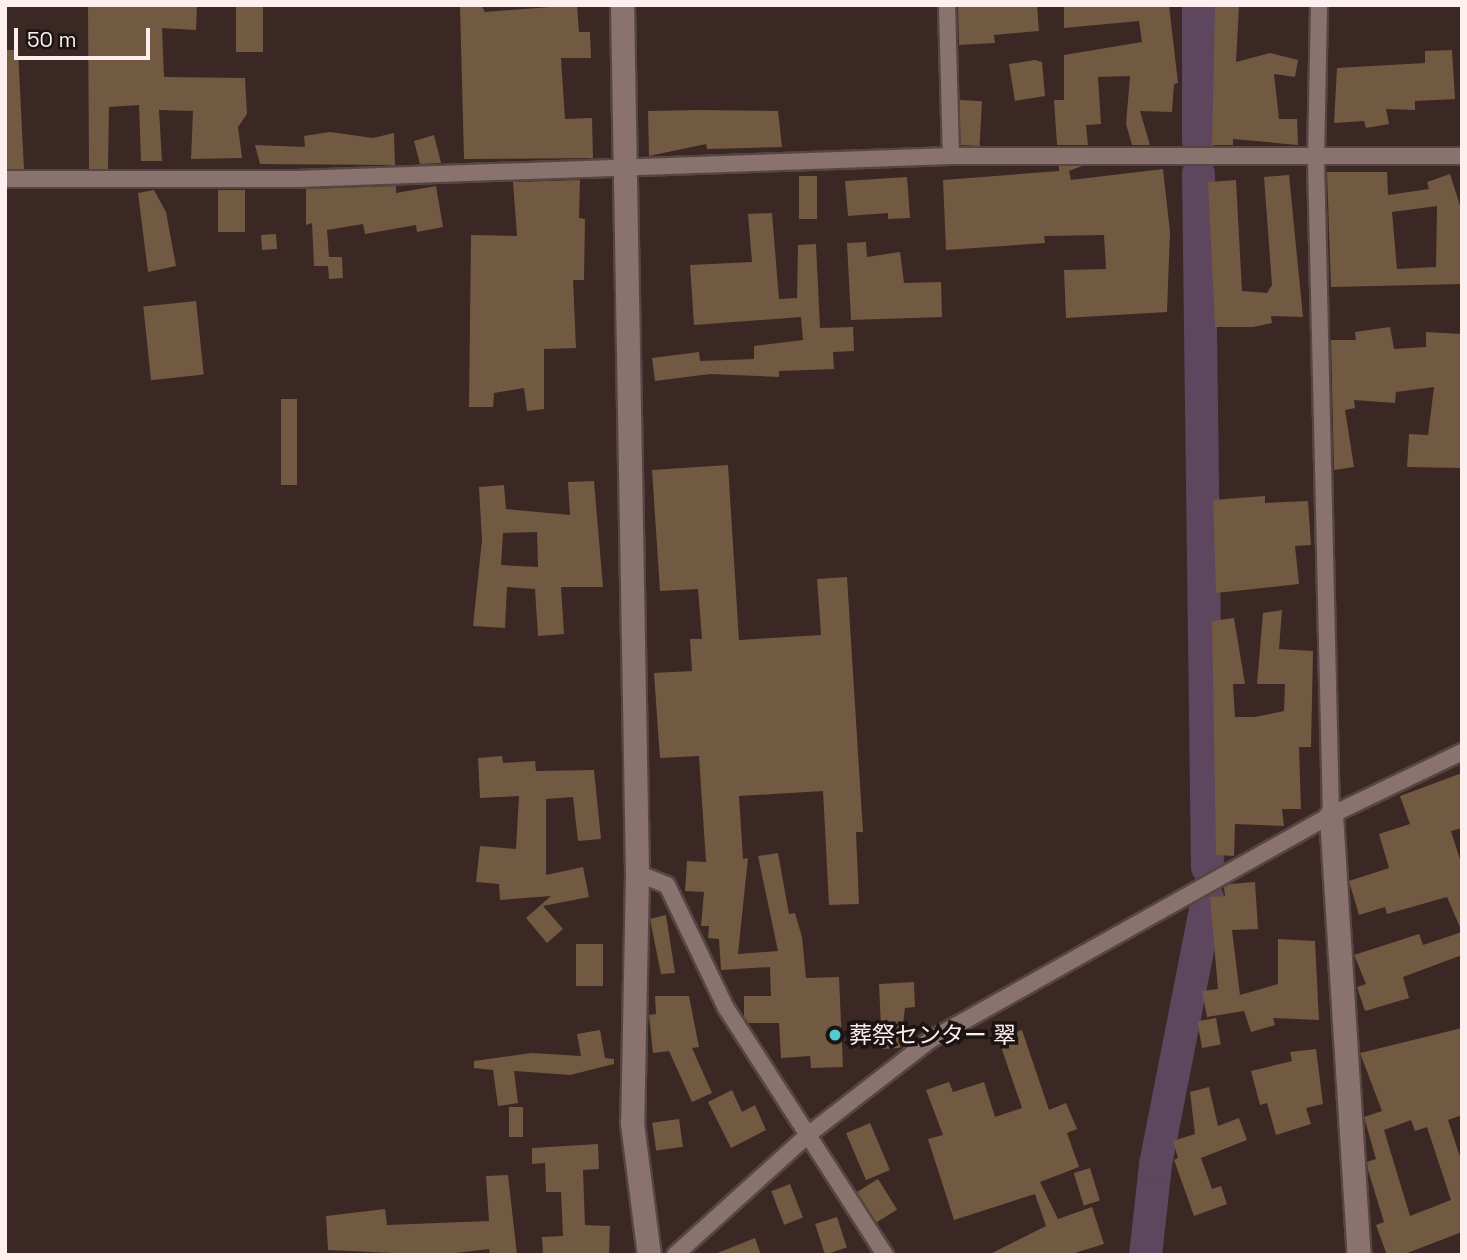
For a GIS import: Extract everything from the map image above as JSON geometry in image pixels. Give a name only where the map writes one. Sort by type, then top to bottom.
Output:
[{"type":"street","points":[[622,5],[637,873],[632,1123],[649,1255]]},
{"type":"street","points":[[947,5],[951,156]]},
{"type":"street","points":[[1319,5],[1316,160],[1331,815],[1359,1255]]},
{"type":"street","points":[[5,179],[625,170],[951,156],[1316,160],[1462,156]]},
{"type":"street","points":[[675,1255],[808,1134],[930,1040],[1331,815],[1462,752]]},
{"type":"street","points":[[637,873],[667,885],[726,1008],[884,1255]]},
{"type":"building","points":[[88,5],[197,5],[196,30],[162,28],[164,77],[245,78],[247,114],[238,127],[242,158],[191,159],[193,111],[159,110],[162,161],[141,161],[139,105],[109,107],[108,169],[89,169]]},
{"type":"building","points":[[460,5],[481,5],[485,12],[577,5],[579,32],[590,32],[591,58],[561,58],[565,119],[592,118],[593,158],[464,159]]},
{"type":"building","points":[[958,5],[1037,5],[1039,31],[994,35],[995,43],[959,45]]},
{"type":"building","points":[[1064,5],[1169,5],[1178,83],[1174,84],[1172,112],[1140,111],[1150,145],[1132,145],[1126,124],[1130,76],[1098,77],[1101,124],[1086,125],[1088,145],[1057,145],[1054,100],[1064,100],[1064,55],[1142,42],[1139,21],[1064,28]]},
{"type":"building","points":[[1215,5],[1239,6],[1236,62],[1270,53],[1298,60],[1295,77],[1274,74],[1279,119],[1297,119],[1298,145],[1233,139],[1233,145],[1212,145]]},
{"type":"building","points":[[236,7],[263,7],[263,52],[236,52]]},
{"type":"building","points":[[5,50],[18,50],[24,169],[5,169]]},
{"type":"building","points":[[1452,50],[1455,99],[1415,101],[1415,110],[1386,109],[1389,124],[1366,128],[1364,121],[1334,123],[1337,68],[1425,63],[1425,51]]},
{"type":"building","points":[[1035,60],[1042,62],[1045,96],[1015,101],[1009,64]]},
{"type":"building","points":[[960,100],[982,101],[980,146],[958,145]]},
{"type":"building","points":[[648,111],[778,111],[782,147],[707,149],[706,144],[649,156]]},
{"type":"building","points":[[330,132],[373,138],[394,133],[395,165],[260,164],[255,145],[305,147],[304,136]]},
{"type":"building","points":[[434,135],[441,163],[420,164],[414,141]]},
{"type":"building","points":[[1059,166],[1082,166],[1069,171],[1071,180],[1163,169],[1170,232],[1167,312],[1066,318],[1064,270],[1106,269],[1104,235],[1044,236],[1045,243],[946,250],[943,180],[1059,171]]},
{"type":"building","points":[[1327,172],[1387,172],[1388,195],[1429,189],[1427,182],[1450,174],[1462,212],[1462,284],[1331,287]],"holes":[[[1437,206],[1436,267],[1397,269],[1392,212]]]},
{"type":"building","points":[[1289,175],[1303,317],[1271,316],[1272,323],[1253,327],[1215,327],[1208,182],[1236,180],[1242,291],[1267,293],[1272,285],[1264,177]]},
{"type":"building","points":[[799,176],[817,176],[817,219],[799,219]]},
{"type":"building","points":[[907,177],[910,218],[888,219],[888,213],[848,216],[845,181]]},
{"type":"building","points":[[580,180],[579,218],[585,219],[584,280],[573,280],[576,348],[544,349],[544,409],[527,411],[524,388],[494,393],[493,407],[469,407],[471,235],[517,236],[513,182]]},
{"type":"building","points":[[396,186],[396,193],[436,186],[443,227],[417,232],[416,225],[365,234],[363,224],[327,230],[329,257],[342,257],[343,278],[329,279],[328,266],[314,266],[312,223],[306,225],[306,189]]},
{"type":"building","points":[[154,190],[166,212],[176,266],[148,272],[138,193]]},
{"type":"building","points":[[218,190],[245,190],[245,232],[218,232]]},
{"type":"building","points":[[772,213],[779,299],[797,298],[798,245],[816,244],[820,328],[853,327],[854,351],[833,352],[834,369],[779,371],[779,377],[710,374],[655,381],[652,358],[699,352],[700,361],[754,359],[754,346],[803,340],[801,317],[694,325],[690,265],[752,262],[748,214]]},
{"type":"building","points":[[276,234],[277,249],[262,250],[261,235]]},
{"type":"building","points":[[866,242],[867,257],[900,252],[904,283],[941,282],[942,317],[851,320],[847,243]]},
{"type":"building","points":[[196,301],[204,375],[151,380],[143,307]]},
{"type":"building","points":[[1390,327],[1394,349],[1426,347],[1426,332],[1462,334],[1462,468],[1407,467],[1409,434],[1428,435],[1434,387],[1396,392],[1395,403],[1354,400],[1355,408],[1345,410],[1354,467],[1334,470],[1331,340],[1356,340],[1355,332]]},
{"type":"building","points":[[281,399],[297,399],[297,485],[281,485]]},
{"type":"building","points":[[728,465],[739,640],[821,635],[817,579],[847,577],[863,832],[856,832],[859,904],[829,905],[823,791],[739,796],[743,859],[748,858],[738,954],[778,951],[758,856],[778,853],[789,914],[795,913],[802,937],[806,978],[839,977],[843,1067],[811,1068],[810,1056],[781,1058],[779,1023],[748,1023],[744,1017],[744,996],[771,996],[770,967],[721,970],[719,939],[708,938],[709,926],[701,926],[704,892],[685,891],[687,861],[706,862],[699,756],[660,758],[654,673],[692,671],[690,639],[702,639],[698,589],[660,591],[652,470]]},
{"type":"building","points":[[594,481],[603,587],[561,587],[564,634],[538,636],[535,589],[507,587],[505,628],[473,626],[482,540],[479,487],[504,485],[506,509],[570,515],[568,482]],"holes":[[[537,532],[538,567],[501,565],[503,533]]]},
{"type":"building","points":[[1265,496],[1265,503],[1308,501],[1311,545],[1295,546],[1299,584],[1216,593],[1213,500]]},
{"type":"building","points":[[1282,610],[1279,649],[1313,651],[1311,747],[1299,747],[1301,809],[1282,809],[1284,826],[1235,824],[1234,856],[1216,855],[1212,621],[1234,618],[1245,684],[1233,684],[1235,717],[1255,717],[1284,711],[1285,684],[1257,684],[1263,613]]},
{"type":"building","points":[[502,756],[503,763],[535,761],[536,771],[594,770],[601,839],[578,841],[573,797],[546,799],[546,875],[583,867],[589,897],[543,906],[563,929],[547,943],[526,918],[551,896],[500,900],[499,884],[476,882],[480,846],[516,849],[519,796],[480,798],[478,758]]},
{"type":"building","points":[[1462,773],[1462,828],[1451,831],[1462,866],[1462,932],[1447,897],[1387,914],[1385,907],[1359,915],[1349,881],[1389,868],[1379,834],[1410,824],[1400,796]]},
{"type":"building","points":[[1255,882],[1258,929],[1232,930],[1240,995],[1278,984],[1278,939],[1315,941],[1319,1020],[1273,1018],[1275,1025],[1251,1032],[1244,1011],[1207,1017],[1202,991],[1218,989],[1210,897],[1225,896],[1224,887],[1230,884]]},
{"type":"building","points":[[666,915],[675,973],[661,974],[650,919]]},
{"type":"building","points":[[1462,932],[1462,955],[1403,977],[1409,998],[1365,1011],[1357,987],[1366,984],[1354,955],[1419,934],[1423,945]]},
{"type":"building","points":[[576,944],[603,944],[603,986],[576,986]]},
{"type":"building","points":[[914,982],[915,1007],[905,1008],[900,1048],[882,1049],[879,984]]},
{"type":"building","points":[[655,996],[689,996],[699,1047],[692,1048],[712,1093],[692,1102],[669,1051],[653,1053],[649,1015],[656,1014]]},
{"type":"building","points":[[1216,1018],[1221,1045],[1202,1048],[1197,1021]]},
{"type":"building","points":[[1462,1028],[1462,1115],[1448,1120],[1462,1163],[1462,1232],[1402,1255],[1387,1255],[1376,1225],[1384,1222],[1368,1170],[1367,1162],[1376,1159],[1364,1117],[1382,1111],[1360,1053]],"holes":[[[1411,1120],[1415,1131],[1427,1127],[1451,1200],[1410,1216],[1384,1130]]]},
{"type":"building","points":[[600,1030],[605,1058],[614,1059],[614,1064],[570,1075],[514,1071],[518,1103],[498,1106],[493,1070],[474,1068],[474,1061],[532,1053],[581,1056],[577,1034]]},
{"type":"building","points":[[1022,1030],[1049,1110],[1066,1103],[1077,1129],[1067,1133],[1079,1167],[1040,1182],[1058,1219],[1092,1207],[1104,1244],[1068,1255],[988,1255],[1046,1226],[1035,1194],[954,1220],[928,1139],[943,1135],[926,1090],[949,1082],[953,1092],[984,1082],[995,1117],[1022,1108],[998,1038]]},
{"type":"building","points":[[1316,1049],[1323,1104],[1306,1108],[1311,1124],[1276,1135],[1267,1103],[1260,1105],[1251,1071],[1292,1061],[1290,1052]]},
{"type":"building","points":[[1209,1087],[1218,1126],[1239,1118],[1247,1140],[1201,1158],[1212,1189],[1221,1186],[1227,1204],[1194,1216],[1174,1160],[1178,1158],[1173,1141],[1195,1134],[1190,1092]]},
{"type":"building","points":[[732,1090],[742,1112],[755,1105],[766,1130],[731,1148],[708,1102]]},
{"type":"building","points":[[509,1107],[523,1107],[523,1137],[509,1137]]},
{"type":"building","points":[[679,1119],[683,1147],[656,1150],[652,1123]]},
{"type":"building","points":[[870,1123],[890,1170],[866,1180],[846,1133]]},
{"type":"building","points":[[598,1144],[599,1169],[583,1170],[585,1225],[610,1226],[609,1255],[543,1255],[542,1237],[563,1236],[561,1192],[546,1192],[545,1163],[532,1164],[532,1148]]},
{"type":"building","points":[[1090,1168],[1100,1201],[1084,1205],[1074,1173]]},
{"type":"building","points":[[508,1175],[517,1255],[490,1255],[489,1249],[439,1255],[328,1250],[326,1216],[385,1209],[387,1225],[489,1221],[486,1176]]},
{"type":"building","points":[[878,1179],[897,1210],[876,1223],[857,1192]]},
{"type":"building","points":[[790,1184],[803,1218],[784,1225],[771,1191]]},
{"type":"building","points":[[837,1217],[847,1247],[825,1255],[815,1224]]},
{"type":"building","points":[[755,1238],[761,1255],[715,1255],[715,1254]]},
{"type":"waterway","points":[[1198,5],[1198,140]]},
{"type":"waterway","points":[[1198,173],[1207,867]]},
{"type":"waterway","points":[[1145,1255],[1155,1164],[1207,898]]},
{"type":"place","name":"葬祭センター 翠","points":[[835,1035]]}]
